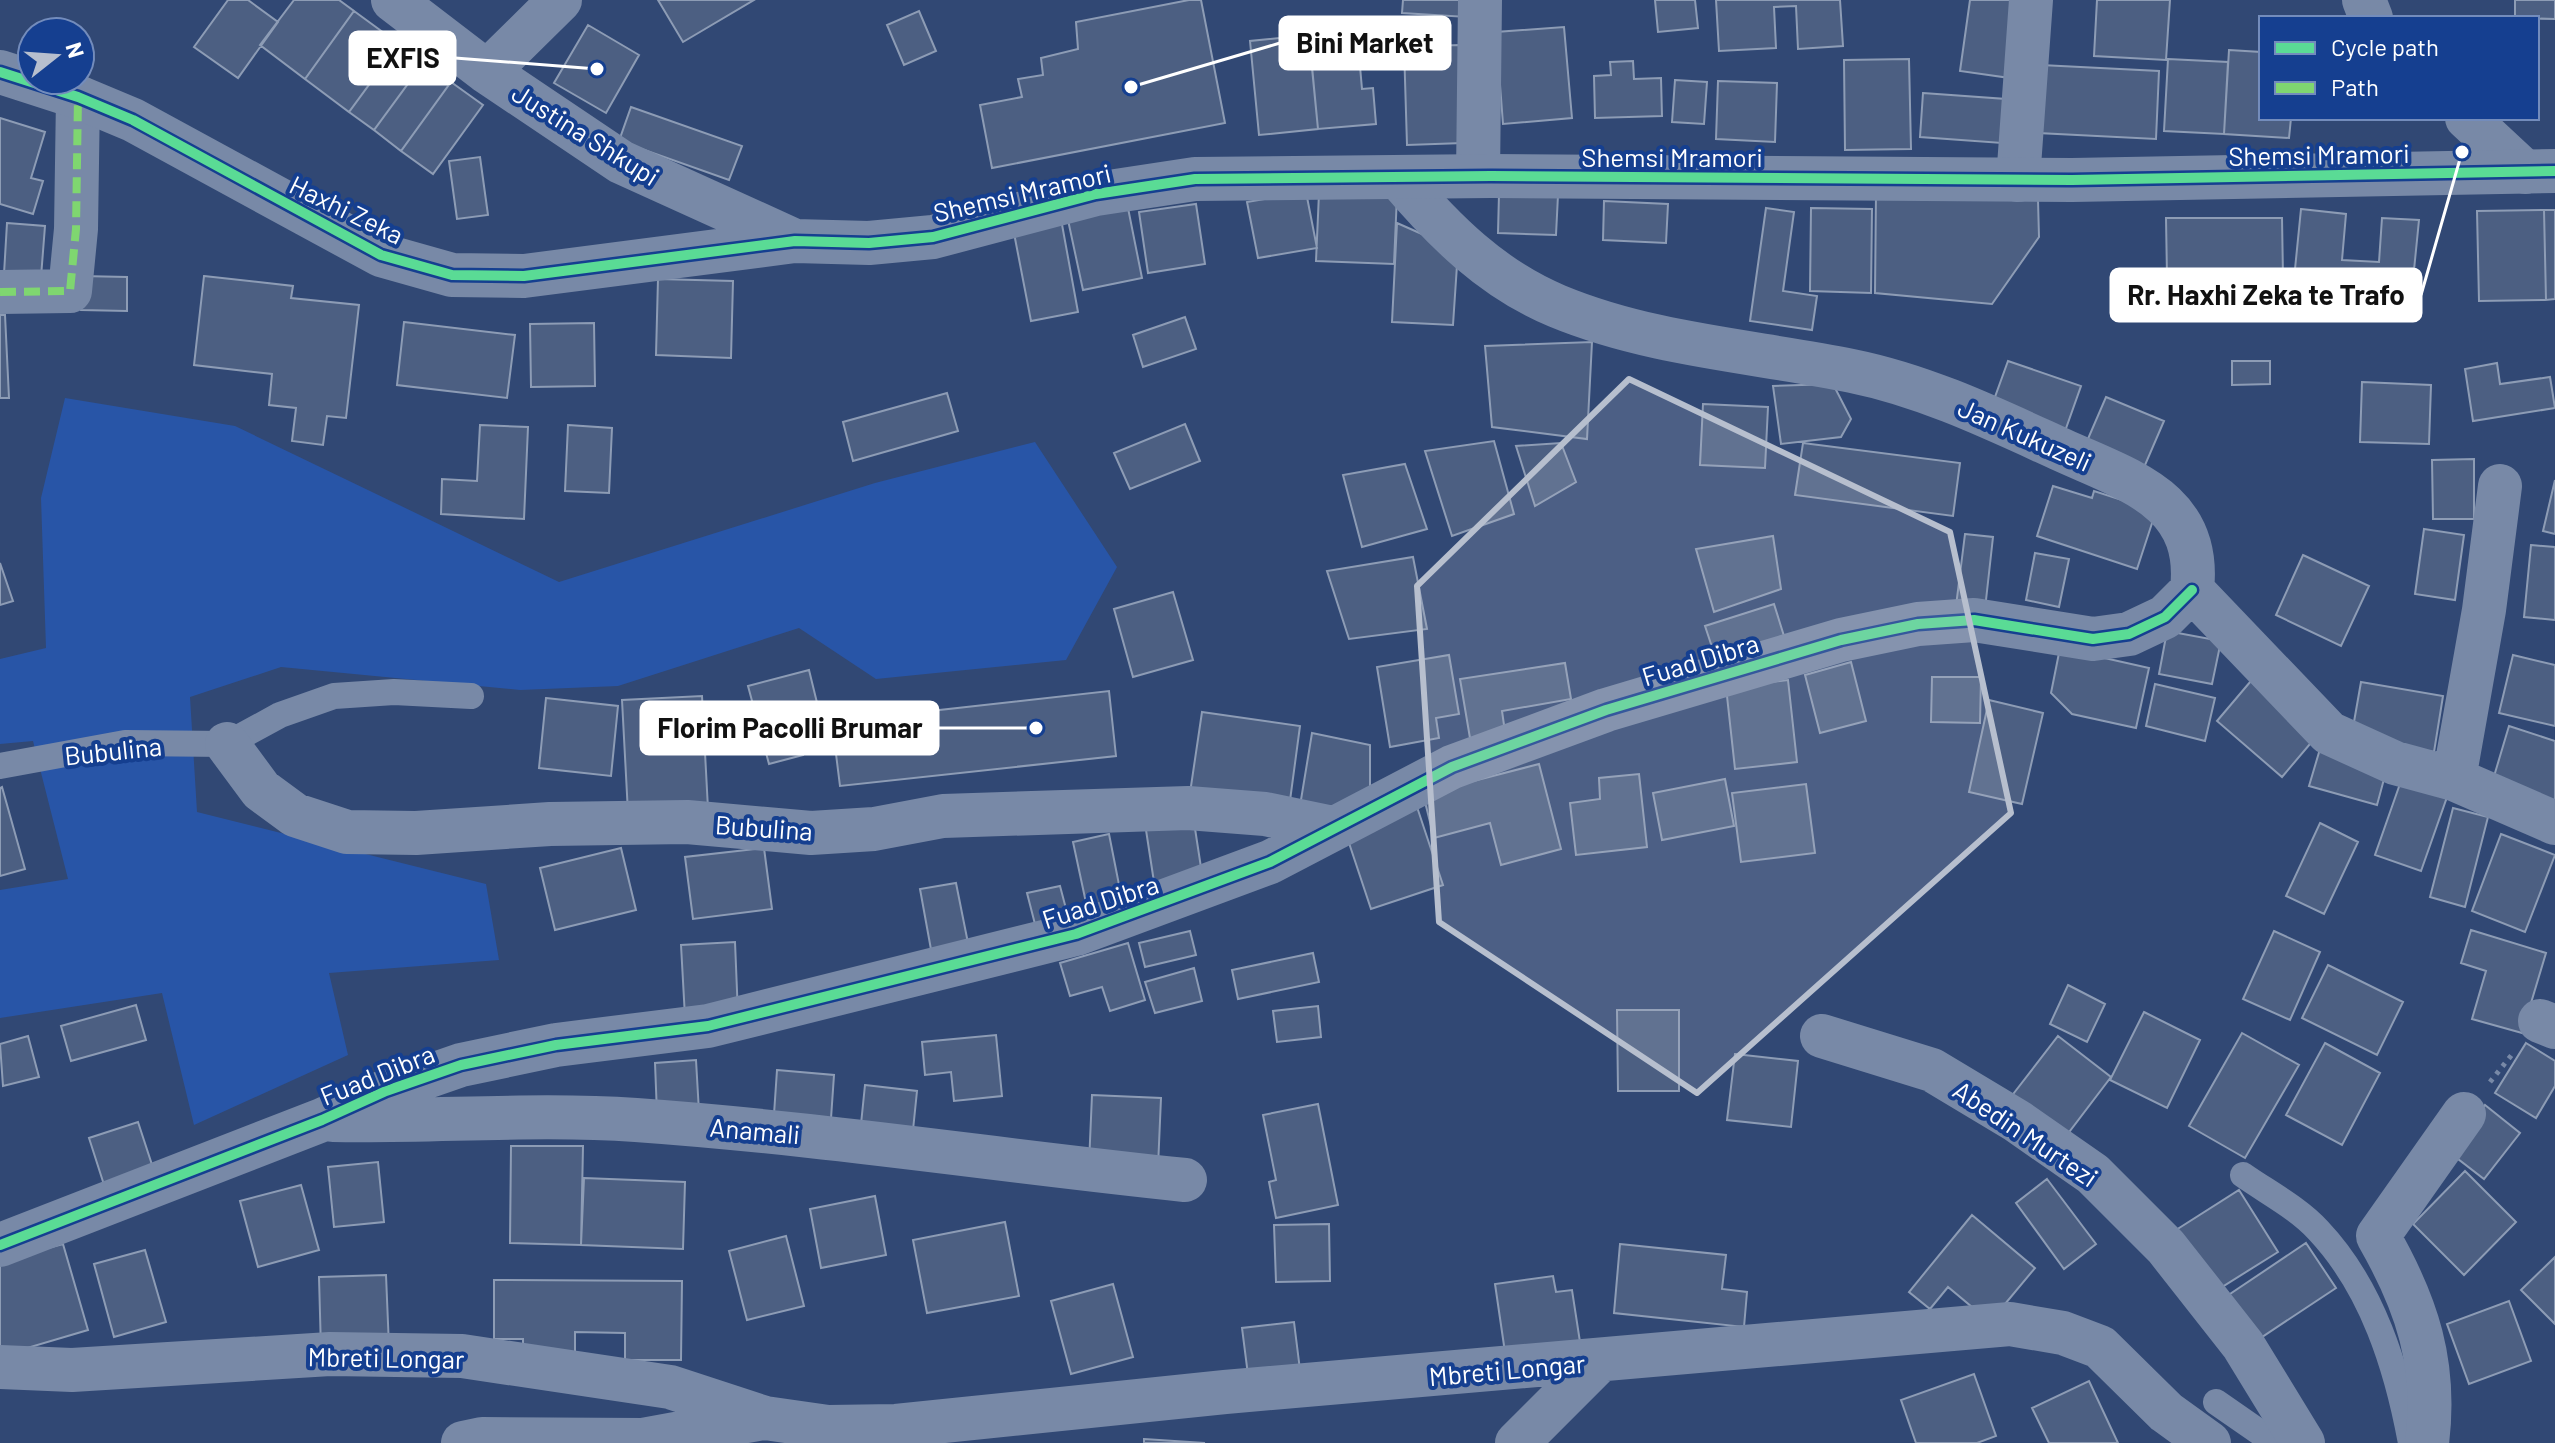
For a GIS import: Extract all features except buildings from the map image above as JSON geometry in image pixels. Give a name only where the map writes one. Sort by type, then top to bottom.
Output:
[{"type":"street","name":"Justina Shkupi","points":[[393,0],[487,72],[621,162],[795,241]]},
{"type":"street","points":[[487,72],[560,0]]},
{"type":"street","points":[[1478,176],[1480,0]]},
{"type":"street","points":[[2018,180],[2031,0]]},
{"type":"street","name":"Haxhi Zeka","points":[[0,72],[78,97],[133,120],[381,255],[452,275],[524,276],[795,241]]},
{"type":"street","points":[[0,292],[70,291],[76,229],[78,97]]},
{"type":"street","points":[[2470,120],[2540,172]]},
{"type":"street","name":"Shemsi Mramori","points":[[795,241],[869,243],[933,237],[1096,194],[1195,179],[1478,176],[2018,180],[2540,172]]},
{"type":"street","name":"Jan Kukuzeli","points":[[1399,178],[1443,229],[1491,270],[1556,306],[1645,335],[1855,372],[1930,393],[2136,483],[2168,506],[2186,532],[2195,561],[2192,590]]},
{"type":"street","points":[[2454,779],[2484,610],[2500,486]]},
{"type":"street","points":[[2192,590],[2329,733],[2395,763],[2454,779],[2555,823]]},
{"type":"street","name":"Fuad Dibra","points":[[0,1245],[322,1120],[386,1091],[461,1065],[556,1045],[708,1026],[1076,934],[1175,900],[1270,862],[1452,767],[1606,710],[1841,640],[1918,624],[1974,620],[2093,639],[2129,634],[2165,617],[2192,590]]},
{"type":"street","name":"Bubulina","points":[[227,744],[261,790],[295,815],[347,832],[416,833],[550,824],[687,822],[811,833],[874,829],[943,816],[1188,808],[1265,814],[1333,828]]},
{"type":"street","name":"Abedin Murtezi","points":[[1822,1036],[1932,1070],[2017,1121],[2093,1174],[2166,1247],[2234,1333],[2303,1443]]},
{"type":"street","points":[[2427,1443],[2428,1356],[2407,1286],[2378,1236],[2464,1114]]},
{"type":"street","name":"Anamali","points":[[322,1120],[632,1120],[841,1137],[1039,1165],[1185,1180]]},
{"type":"street","name":"Mbreti Longar","points":[[0,1367],[72,1370],[330,1354],[462,1356],[670,1387],[765,1418],[828,1427],[896,1426],[1225,1392],[2010,1324],[2063,1333],[2100,1347],[2166,1412],[2212,1423]]},
{"type":"street","points":[[1517,1443],[1600,1360]]},
{"type":"street","name":"Mbreti Longar","points":[[463,1443],[498,1439],[643,1440],[765,1418]]},
{"type":"lane","points":[[2355,0],[2368,16]]},
{"type":"lane","name":"Bubulina","points":[[0,766],[125,743],[227,744],[280,715],[334,696],[394,692],[471,696]]},
{"type":"lane","points":[[2243,1175],[2317,1229],[2350,1274],[2394,1364],[2411,1443]]},
{"type":"lane","points":[[2212,1423],[2275,1443]]},
{"type":"highlighted area","points":[[1629,379],[1950,532],[2011,813],[1697,1093],[1439,922],[1417,586]]},
{"type":"shaded area","points":[[65,398],[235,426],[559,582],[875,483],[1035,442],[1117,567],[1066,660],[876,679],[799,628],[618,686],[520,690],[281,667],[190,697],[197,812],[486,884],[499,960],[329,973],[348,1055],[194,1125],[162,993],[0,1018],[0,890],[68,879],[33,741],[0,744],[0,659],[46,648],[41,498]]},
{"type":"marked path","points":[[0,292],[70,291],[76,229],[78,97]]},
{"type":"cycle path","points":[[0,72],[78,97],[133,120],[381,255],[452,275],[524,276],[795,241],[869,243],[933,237],[1096,194],[1195,179],[1491,176],[2072,180],[2555,171]]},
{"type":"cycle path","points":[[0,1245],[322,1120],[386,1091],[461,1065],[556,1045],[708,1026],[1076,934],[1270,862],[1452,767],[1606,710],[1841,640],[1918,624],[1974,620],[2093,639],[2129,634],[2165,617],[2192,590]]},
{"type":"place","name":"EXFIS","points":[[597,69]]},
{"type":"place","name":"Bini Market","points":[[1131,87]]},
{"type":"place","name":"Rr. Haxhi Zeka te Trafo","points":[[2462,152]]},
{"type":"place","name":"Florim Pacolli Brumar","points":[[1036,728]]}]
